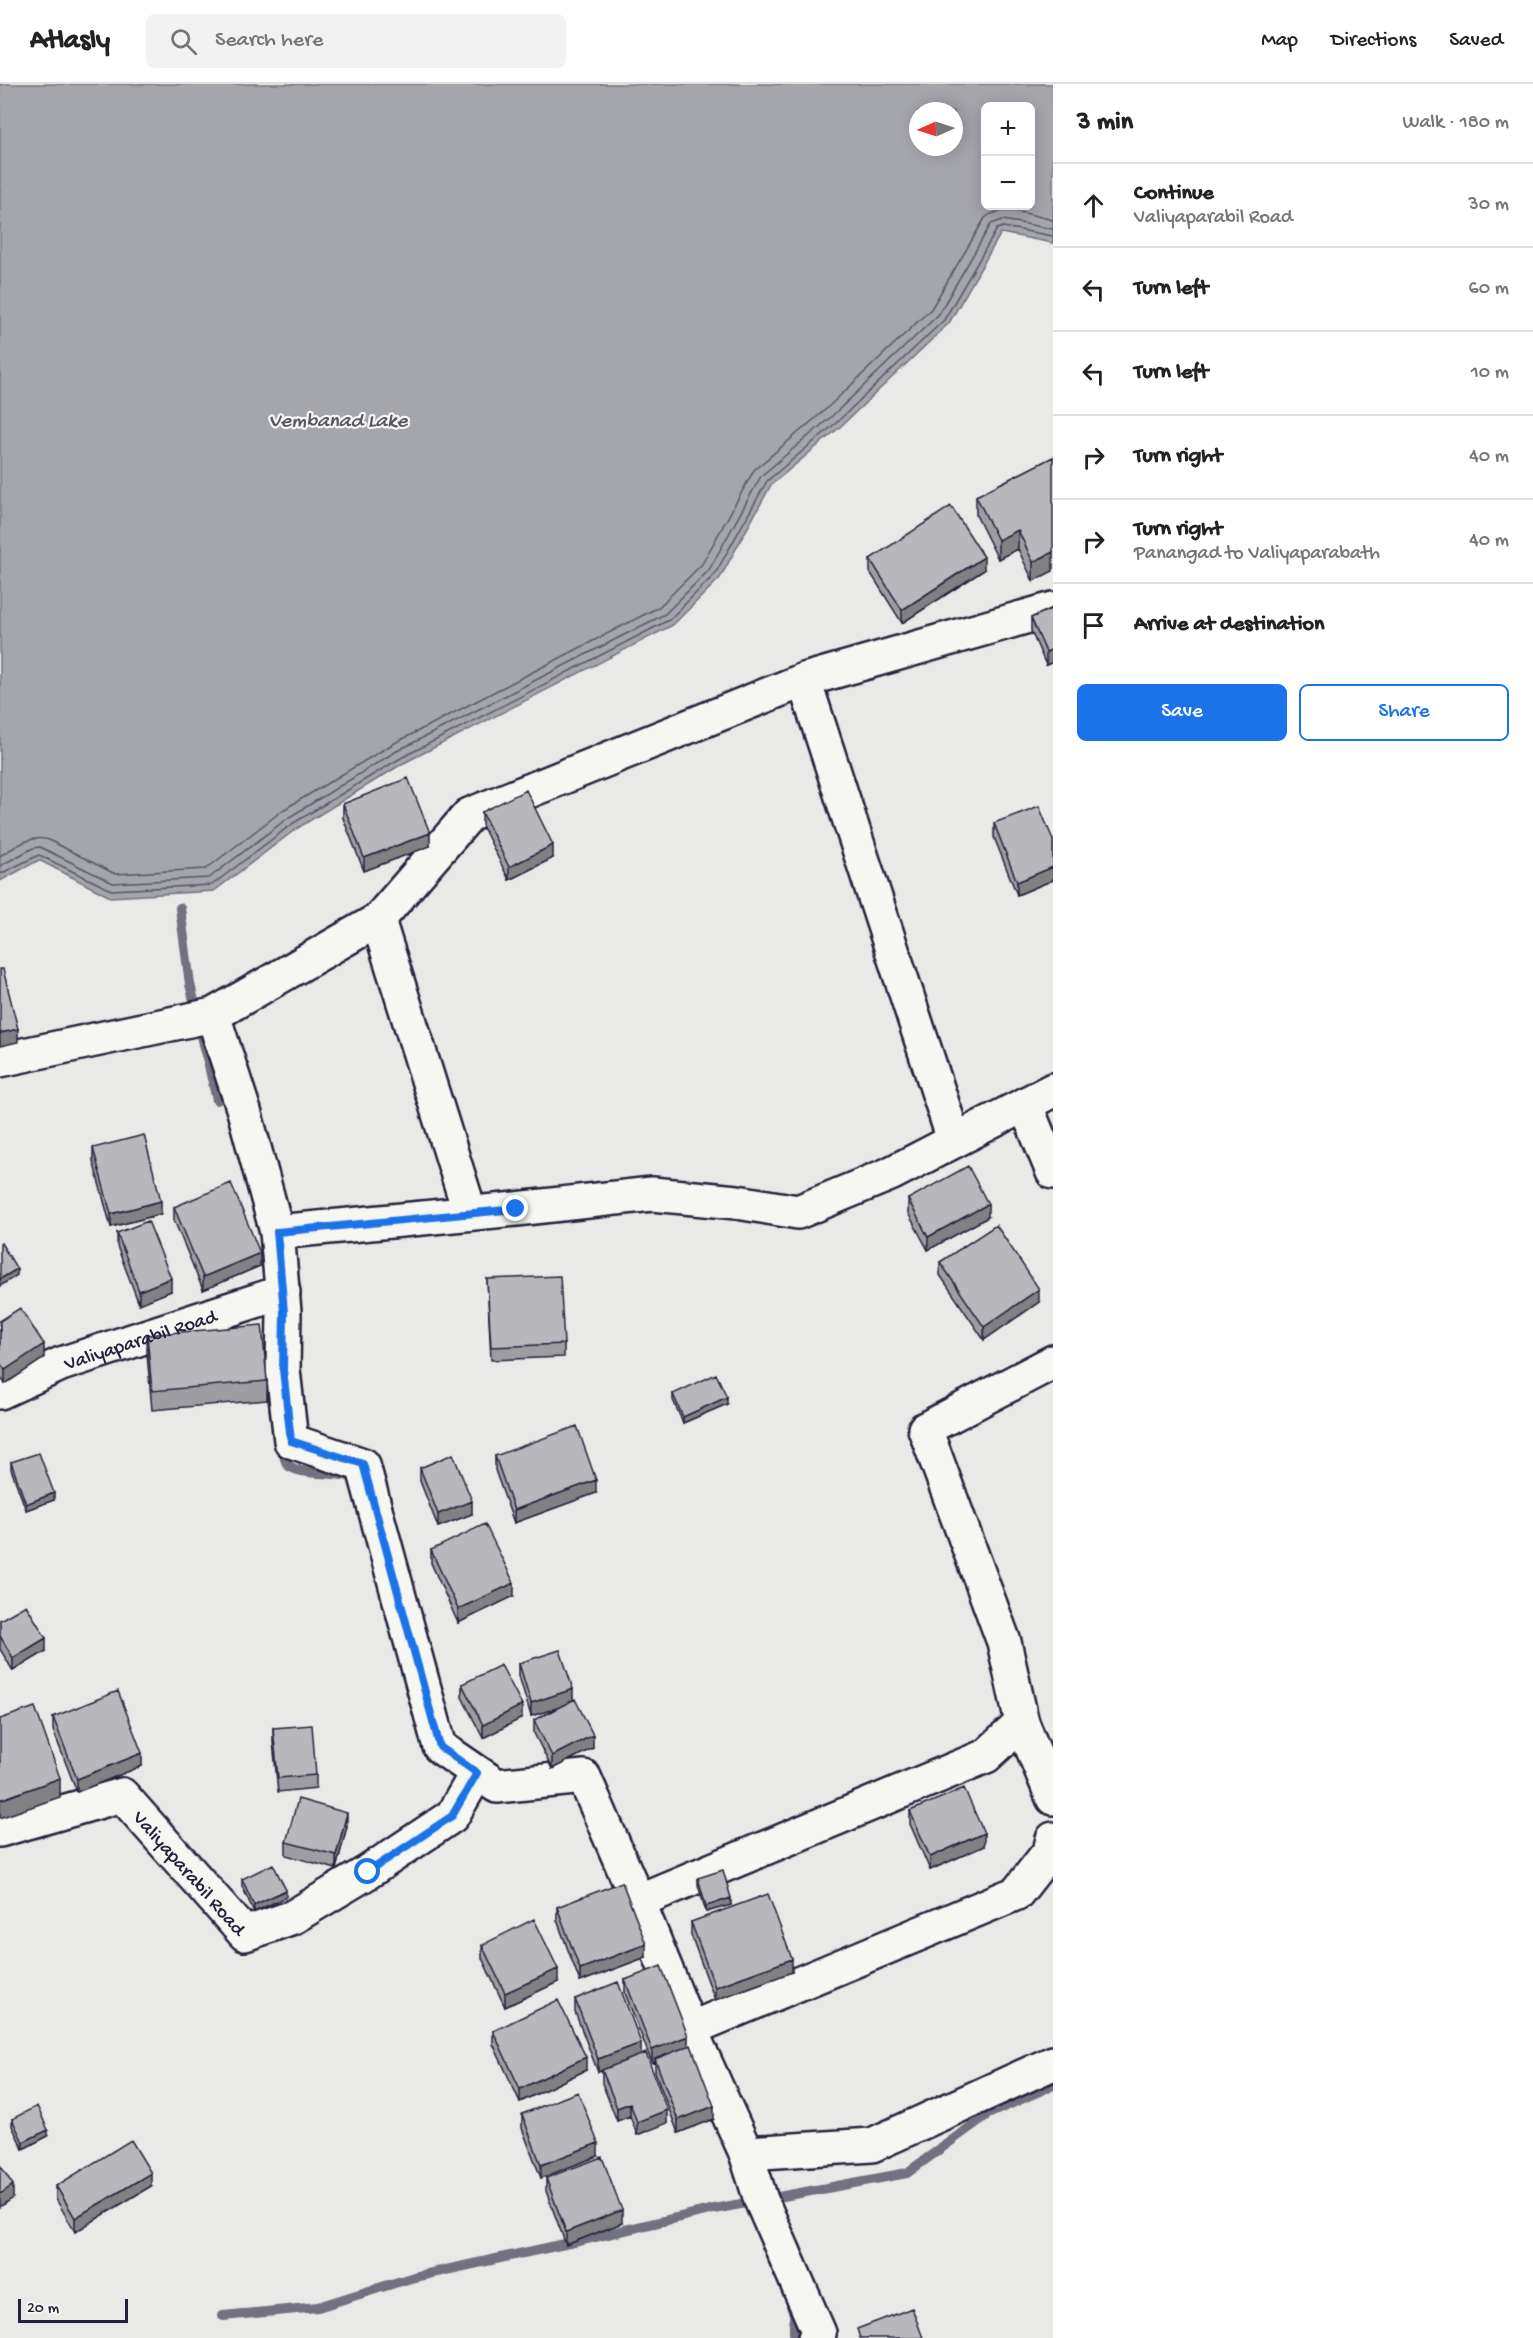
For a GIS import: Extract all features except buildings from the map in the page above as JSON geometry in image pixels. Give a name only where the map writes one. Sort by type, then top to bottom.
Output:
[{"type":"street","points":[[0,1060],[213,1015],[378,920],[469,815],[804,680],[1053,609]]},
{"type":"street","points":[[804,680],[954,1140]]},
{"type":"street","points":[[378,920],[470,1213]]},
{"type":"street","points":[[213,1015],[244,1111],[277,1232],[283,1292],[283,1370],[291,1441],[363,1464],[440,1747],[497,1786],[584,1777],[690,2028],[747,2153],[761,2200],[819,2333],[815,2338]]},
{"type":"street","points":[[277,1232],[652,1194],[737,1202],[798,1212],[890,1173],[1039,1097],[1053,1172]]},
{"type":"street","name":"Valiyaparabil Road","points":[[0,1392],[61,1364],[283,1292]]},
{"type":"street","points":[[1053,1362],[925,1429],[1004,1642],[1022,1723],[1053,1798]]},
{"type":"street","points":[[638,1901],[986,1756],[1022,1723]]},
{"type":"street","name":"Valiyaparabil Road","points":[[0,1830],[122,1796],[245,1934],[293,1917],[368,1872],[452,1816],[477,1773]]},
{"type":"street","points":[[690,2028],[1017,1893],[1050,1851],[1053,1839]]},
{"type":"street","points":[[747,2153],[872,2145],[1053,2063]]},
{"type":"water","name":"Vembanad Lake","points":[[0,84],[1053,84],[1053,243],[1001,233],[949,323],[840,427],[771,485],[720,578],[673,625],[402,764],[296,829],[214,891],[110,897],[39,860],[0,881]]},
{"type":"waterway","points":[[180,908],[190,984],[217,1100]]},
{"type":"waterway","points":[[282,1441],[285,1460],[293,1468],[351,1477]]},
{"type":"waterway","points":[[223,2316],[318,2307],[414,2277],[714,2209],[907,2173],[988,2114],[1053,2085]]},
{"type":"waterway","points":[[791,2306],[794,2314],[794,2338]]},
{"type":"route","points":[[368,1872],[452,1816],[477,1773],[440,1747],[363,1464],[291,1441],[283,1370],[284,1312],[277,1232],[516,1209]]}]
